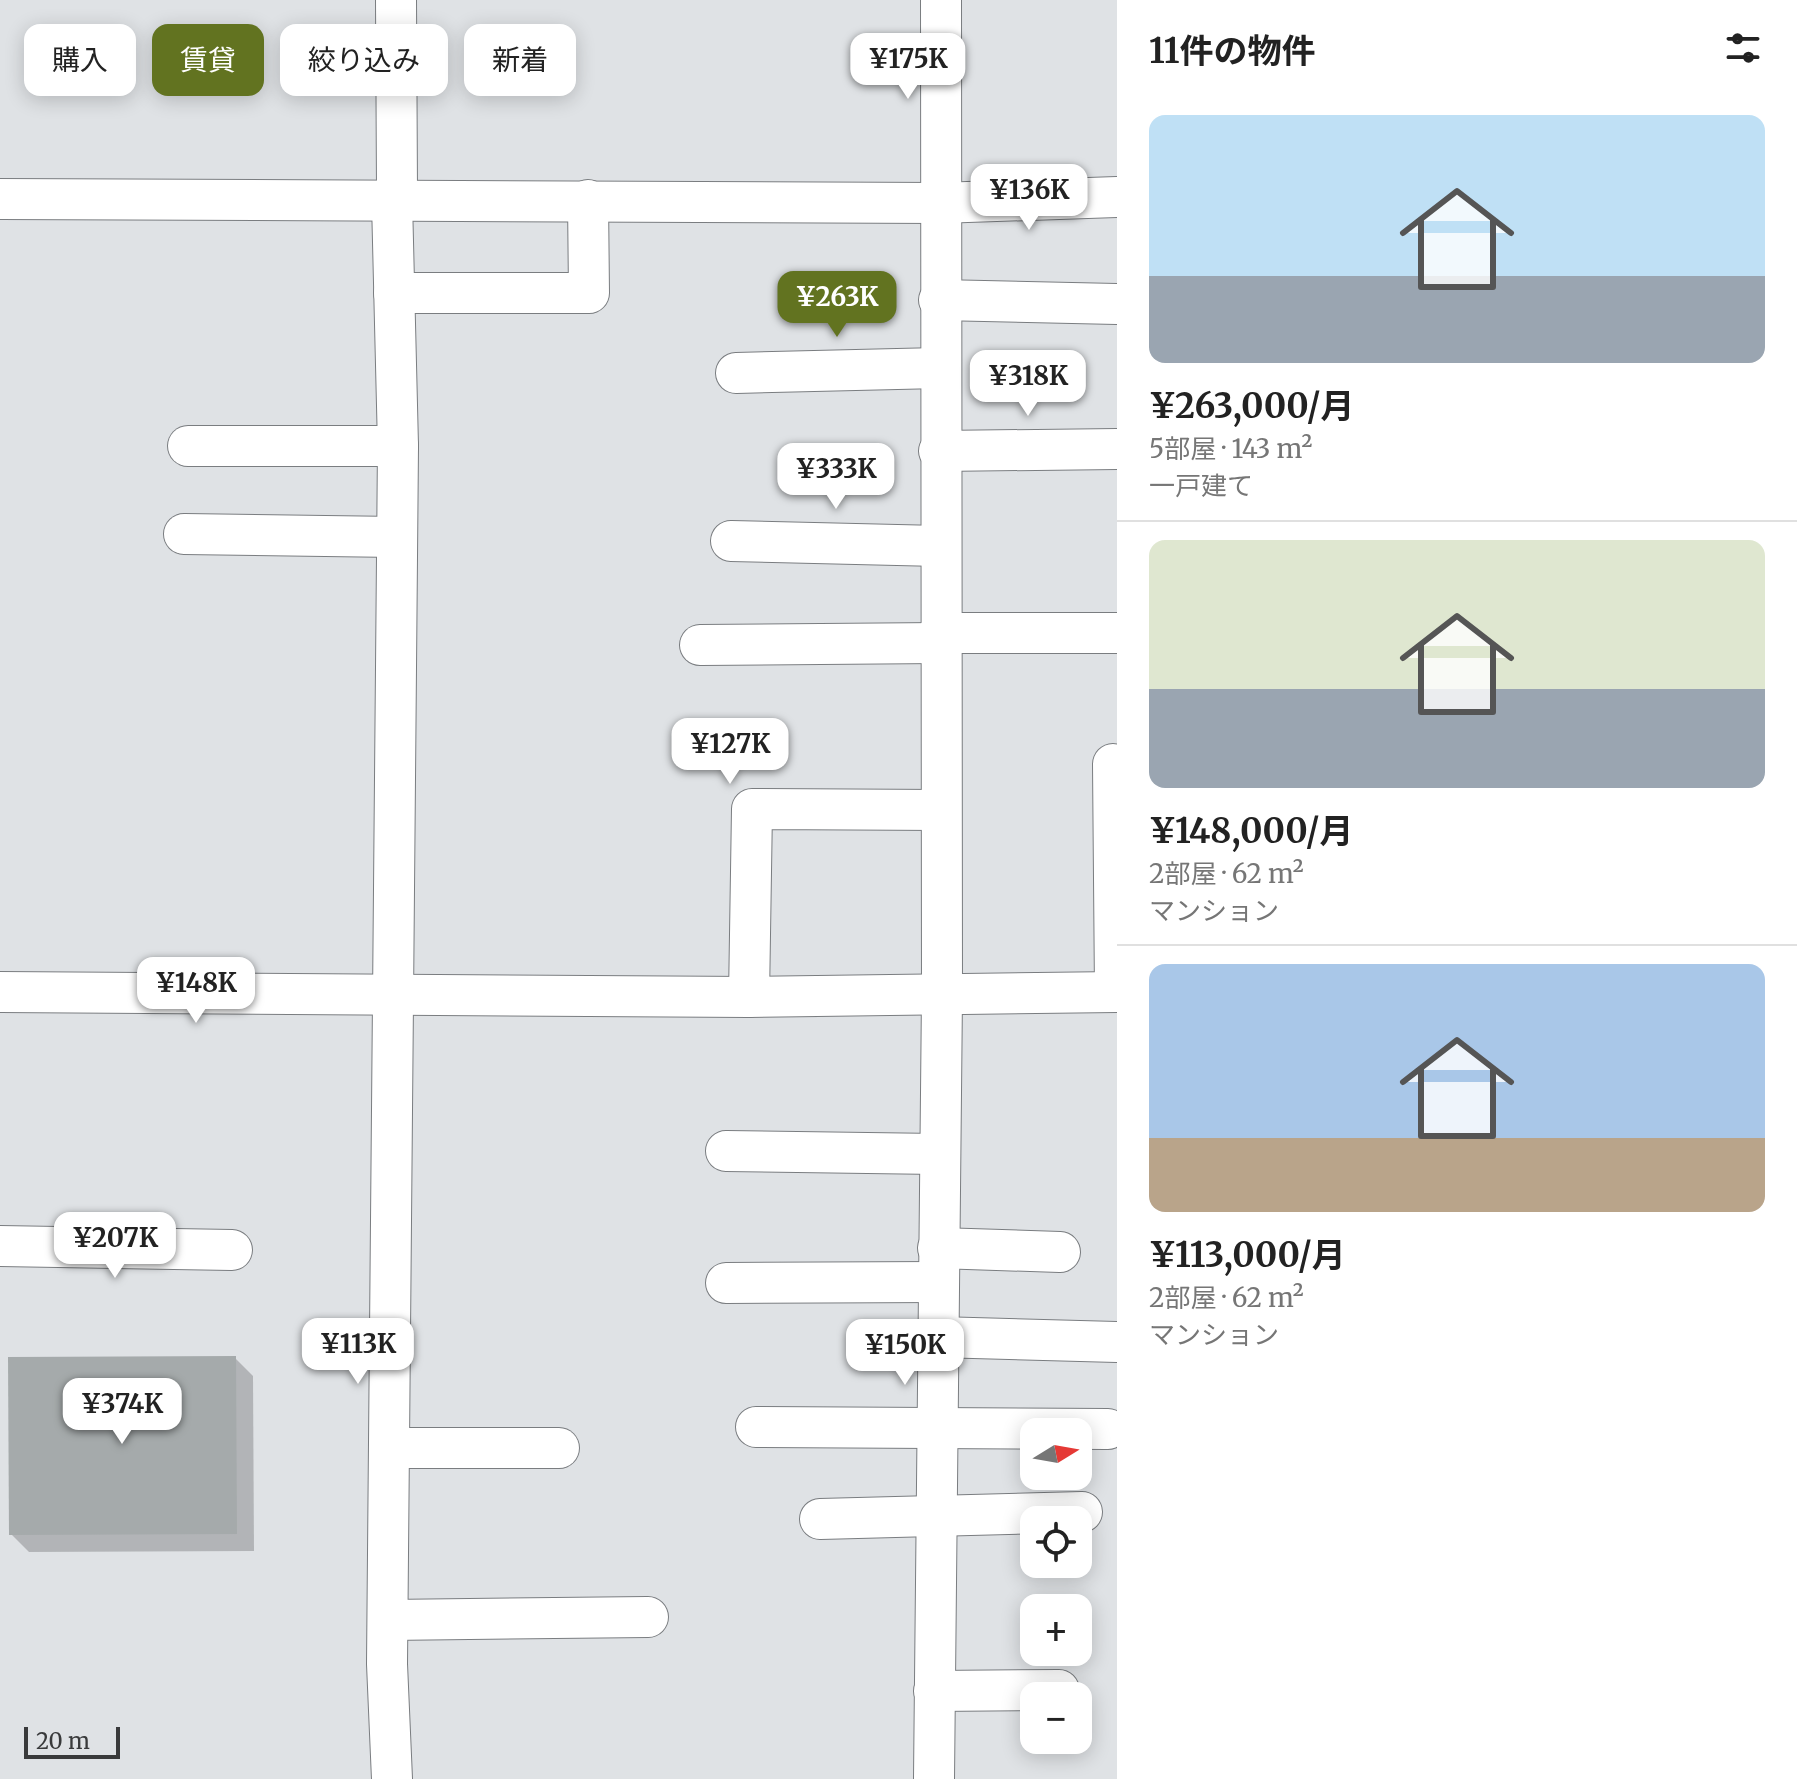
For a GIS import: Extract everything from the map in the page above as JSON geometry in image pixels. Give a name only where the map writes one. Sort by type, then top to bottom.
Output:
[{"type":"street","points":[[392,1779],[388,1620],[398,446],[392,201],[397,190],[396,0]]},
{"type":"street","points":[[934,1779],[942,995],[939,638],[941,0]]},
{"type":"street","points":[[0,199],[939,203],[1117,197]]},
{"type":"street","points":[[394,293],[589,293],[588,200]]},
{"type":"street","points":[[939,300],[1117,304]]},
{"type":"street","points":[[736,373],[939,368]]},
{"type":"street","points":[[188,446],[398,446]]},
{"type":"street","points":[[939,451],[1117,449]]},
{"type":"street","points":[[184,534],[397,537]]},
{"type":"street","points":[[731,541],[939,546]]},
{"type":"street","points":[[700,645],[1117,633]]},
{"type":"street","points":[[0,992],[392,992],[749,997],[1116,992],[1113,764]]},
{"type":"street","points":[[749,997],[752,809],[940,810]]},
{"type":"street","points":[[726,1151],[938,1154]]},
{"type":"street","points":[[0,1246],[232,1250]]},
{"type":"street","points":[[726,1283],[1060,1252]]},
{"type":"street","points":[[937,1337],[1117,1342]]},
{"type":"street","points":[[756,1427],[1108,1429]]},
{"type":"street","points":[[389,1448],[559,1448]]},
{"type":"street","points":[[820,1519],[1020,1514]]},
{"type":"street","points":[[388,1620],[648,1617]]},
{"type":"street","points":[[934,1691],[1020,1690]]},
{"type":"building","points":[[236,1356],[237,1534],[9,1535],[8,1357]]}]
